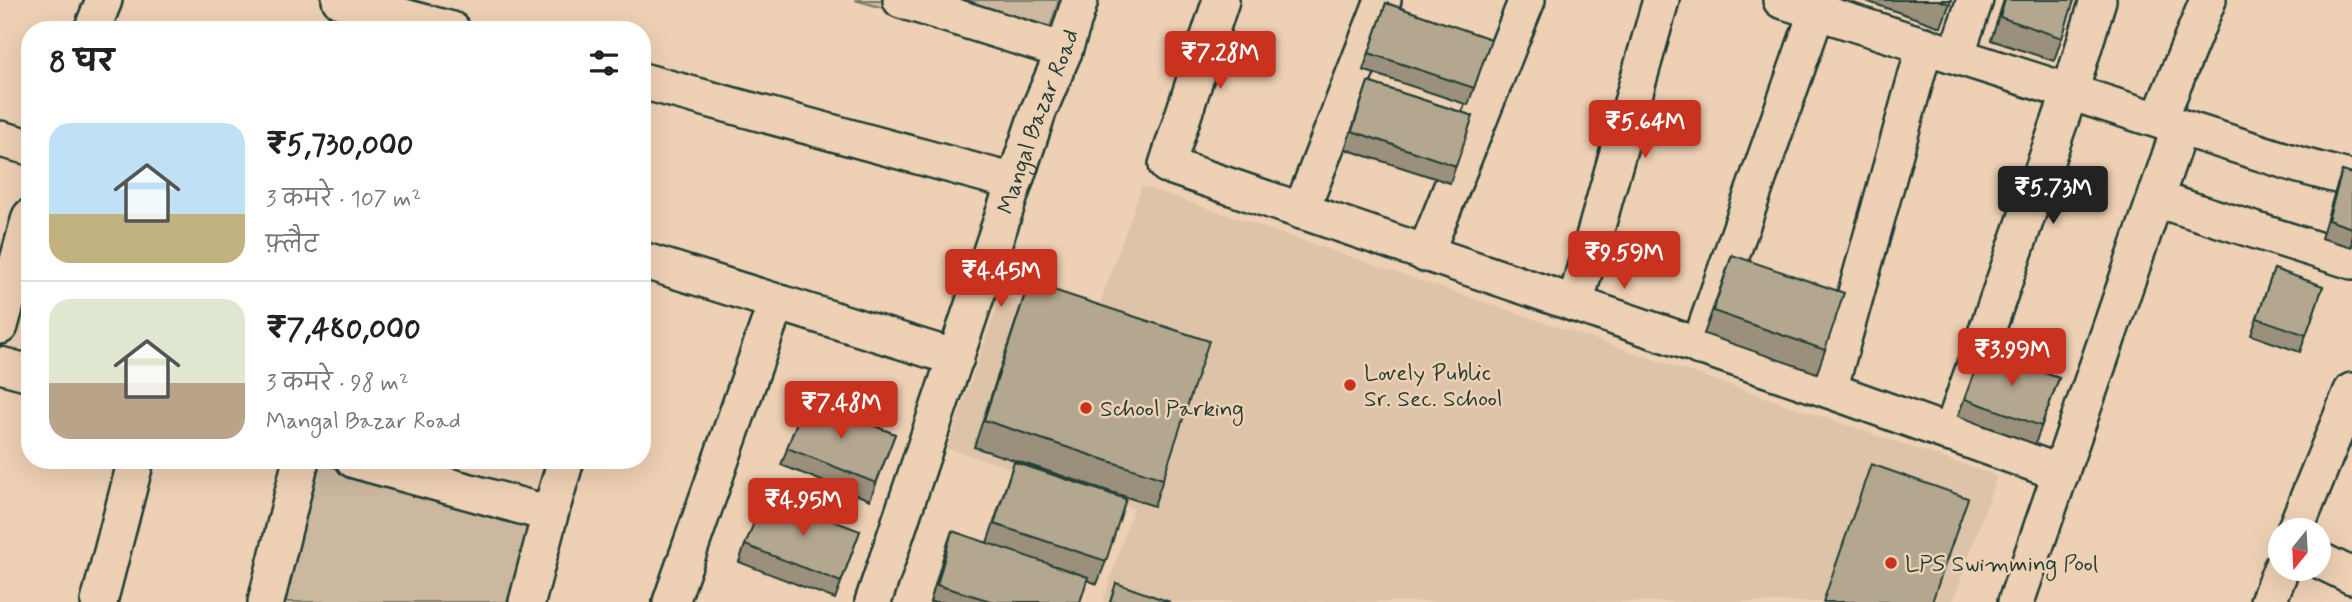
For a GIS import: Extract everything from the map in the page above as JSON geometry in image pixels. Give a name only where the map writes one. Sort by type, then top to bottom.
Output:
[{"type":"street","points":[[96,21],[104,0]]},
{"type":"street","points":[[340,0],[418,21]]},
{"type":"street","points":[[901,0],[1064,51]]},
{"type":"street","name":"Mangal Bazar Road","points":[[873,602],[1038,112],[1064,51],[1080,0]]},
{"type":"street","points":[[1221,0],[1167,165],[1829,390],[2061,473]]},
{"type":"street","points":[[1301,211],[1383,0]]},
{"type":"street","points":[[1425,254],[1527,0]]},
{"type":"street","points":[[1575,304],[1661,0]]},
{"type":"street","points":[[1781,0],[2352,179]]},
{"type":"street","points":[[1829,390],[1941,50],[1975,0]]},
{"type":"street","points":[[1951,434],[2070,92],[2098,0]]},
{"type":"street","points":[[2016,602],[2156,199],[2170,124],[2208,0]]},
{"type":"street","points":[[1699,346],[1817,11]]},
{"type":"street","points":[[651,83],[1014,182]]},
{"type":"street","points":[[0,139],[21,145]]},
{"type":"street","points":[[2156,199],[2352,261]]},
{"type":"street","points":[[0,326],[21,250]]},
{"type":"street","points":[[651,263],[956,358]]},
{"type":"street","points":[[671,602],[776,303]]},
{"type":"street","points":[[0,365],[21,371]]},
{"type":"street","points":[[2300,518],[2352,391]]},
{"type":"street","points":[[99,602],[134,469]]},
{"type":"street","points":[[266,602],[298,469]]},
{"type":"street","points":[[387,469],[550,514]]},
{"type":"street","points":[[527,602],[563,469]]},
{"type":"street","points":[[2331,566],[2352,576]]},
{"type":"street","points":[[2268,602],[2276,581]]},
{"type":"shaded area","points":[[855,0],[1059,0],[1041,53]]},
{"type":"shaded area","name":"Lovely Public Sr. Sec. School","points":[[1142,186],[1997,476],[1953,602],[1103,602],[1133,508],[947,448],[1001,296],[1093,323]]},
{"type":"shaded area","points":[[314,469],[339,469],[535,520],[507,602],[281,602]]},
{"type":"building","points":[[2005,0],[2074,0],[2062,38],[2000,17]]},
{"type":"building","points":[[1386,3],[1491,39],[1474,88],[1369,53]]},
{"type":"building","points":[[1368,82],[1473,116],[1456,166],[1352,131]]},
{"type":"building","points":[[2342,171],[2352,174],[2352,228],[2328,220]]},
{"type":"building","points":[[1732,255],[1844,293],[1825,350],[1713,311]]},
{"type":"building","points":[[2274,269],[2323,286],[2306,335],[2257,318]]},
{"type":"building","name":"School Parking","points":[[1029,282],[1209,341],[1163,479],[984,420]]},
{"type":"building","points":[[1982,351],[2059,378],[2041,426],[1965,399]]},
{"type":"building","points":[[806,399],[895,434],[876,483],[787,448]]},
{"type":"building","points":[[1014,462],[1126,499],[1106,561],[994,524]]},
{"type":"building","name":"LPS Swimming Pool","points":[[1871,464],[1968,498],[1932,602],[1823,602]]},
{"type":"building","points":[[765,495],[860,531],[841,582],[745,545]]},
{"type":"building","points":[[952,531],[1088,577],[1080,602],[994,602],[937,585]]},
{"type":"building","points":[[1116,583],[1170,602],[1110,602]]},
{"type":"place","name":"Lovely Public Sr. Sec. School","points":[[1350,385]]},
{"type":"place","name":"School Parking","points":[[1086,408]]},
{"type":"place","name":"LPS Swimming Pool","points":[[1891,563]]}]
